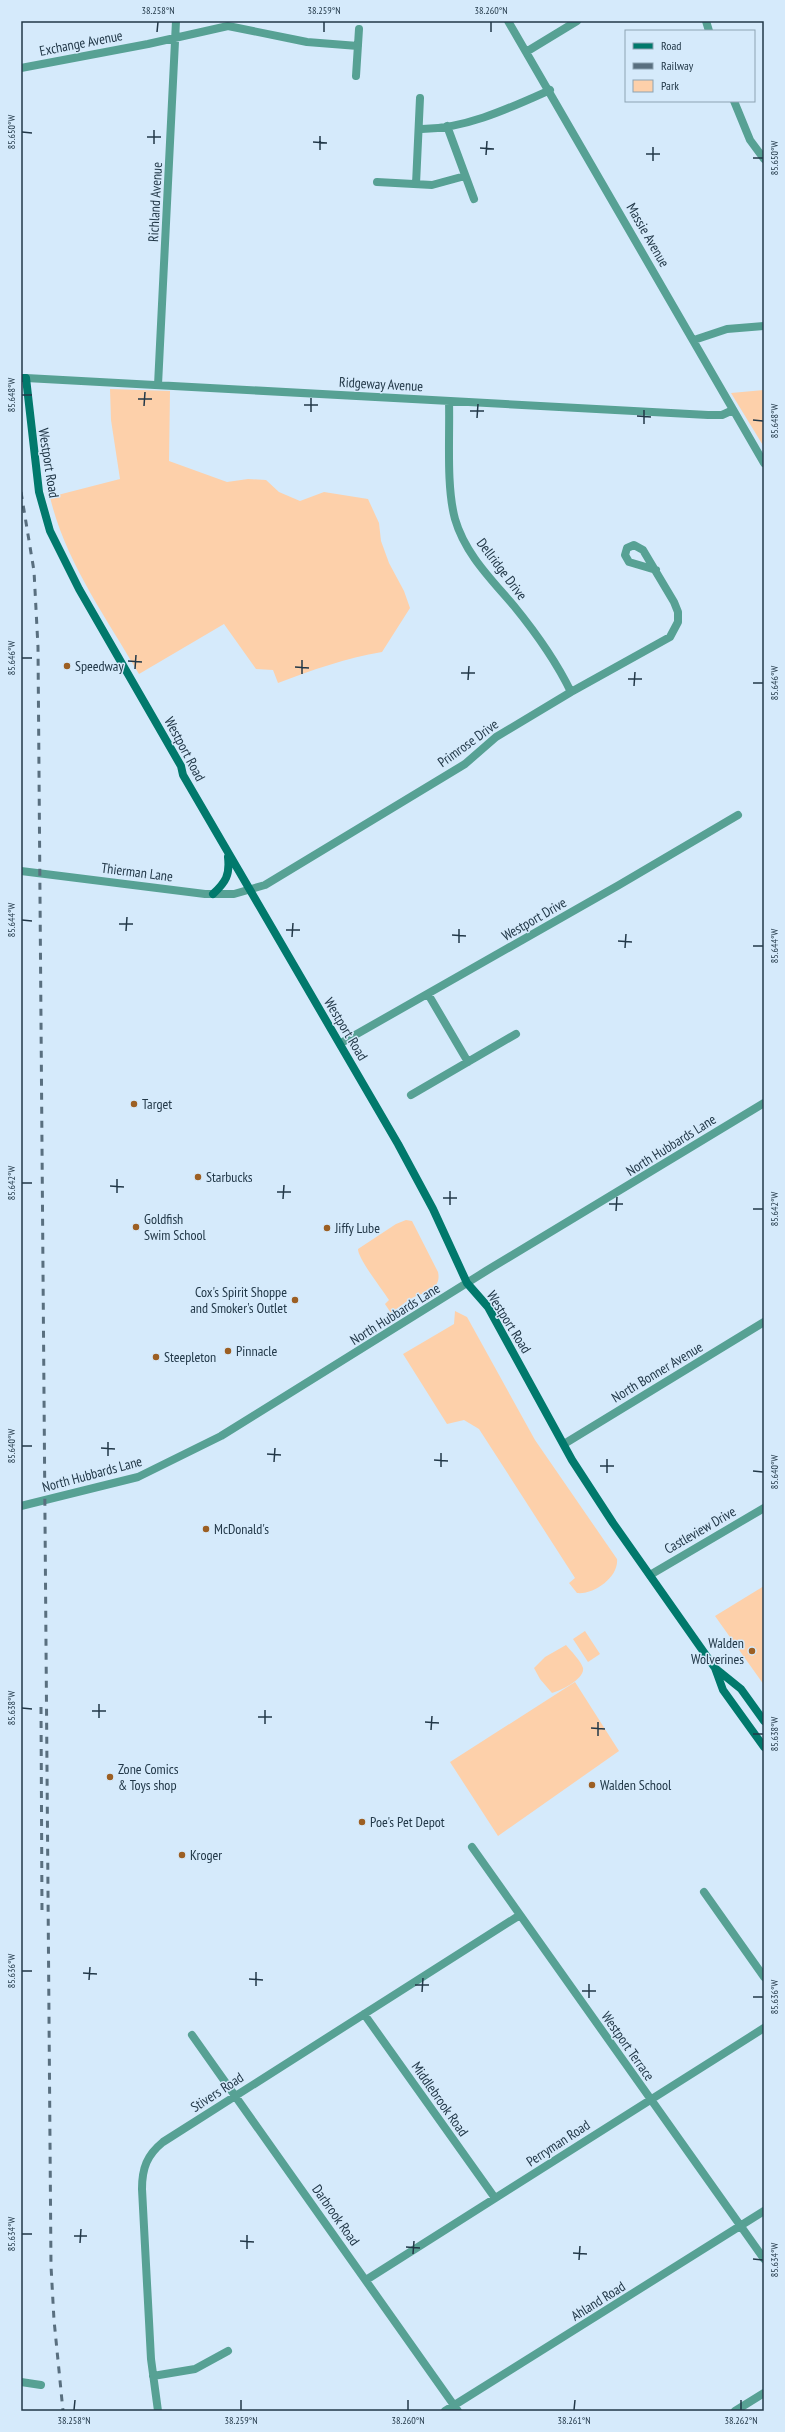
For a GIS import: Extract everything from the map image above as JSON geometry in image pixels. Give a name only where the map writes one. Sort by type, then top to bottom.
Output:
[{"type":"main road","name":"Westport Road","points":[[23,378],[39,492],[50,531],[76,584],[181,766],[184,775],[249,891],[341,1043],[433,1209],[467,1283],[488,1307],[564,1444],[599,1502],[715,1668],[723,1690],[764,1748]]},
{"type":"main road","points":[[213,894],[226,881],[229,870],[227,852]]},
{"type":"main road","name":"Westport Road","points":[[715,1668],[741,1689],[764,1721]]},
{"type":"street","name":"Richland Avenue","points":[[158,385],[176,21]]},
{"type":"street","name":"Massie Avenue","points":[[508,21],[550,90],[764,463]]},
{"type":"street","points":[[526,52],[576,21]]},
{"type":"street","name":"Exchange Avenue","points":[[21,68],[228,26],[307,42],[358,46]]},
{"type":"street","points":[[356,76],[360,29]]},
{"type":"street","points":[[419,129],[447,126],[506,109],[550,90]]},
{"type":"street","points":[[416,184],[420,98]]},
{"type":"street","points":[[734,102],[750,140],[764,159]]},
{"type":"street","points":[[447,126],[474,199]]},
{"type":"street","points":[[377,182],[416,184],[445,183],[465,176]]},
{"type":"street","points":[[694,340],[727,329],[764,326]]},
{"type":"street","name":"Ridgeway Avenue","points":[[23,378],[708,416],[722,415],[733,410]]},
{"type":"street","name":"Dellridge Drive","points":[[449,401],[452,498],[456,519],[462,535],[486,575],[537,635],[571,692]]},
{"type":"street","name":"Primrose Drive","points":[[249,891],[265,885],[312,858],[338,839],[465,764],[496,737],[642,651],[665,641],[676,625],[678,612],[656,570]]},
{"type":"street","name":"Westport Drive","points":[[341,1043],[619,886],[738,815]]},
{"type":"street","name":"Thierman Lane","points":[[21,871],[213,894],[234,894],[249,891]]},
{"type":"street","points":[[428,994],[468,1062]]},
{"type":"street","points":[[411,1095],[516,1034]]},
{"type":"street","name":"North Hubbards Lane","points":[[21,1506],[126,1481],[171,1462],[221,1436],[467,1283],[764,1103]]},
{"type":"street","name":"North Bonner Avenue","points":[[564,1444],[764,1322]]},
{"type":"street","name":"Castleview Drive","points":[[650,1575],[764,1508]]},
{"type":"street","name":"Westport Terrace","points":[[472,1847],[764,2259]]},
{"type":"street","points":[[704,1892],[764,1977]]},
{"type":"street","name":"Stivers Road","points":[[158,2411],[153,2376],[142,2189],[144,2166],[150,2154],[163,2142],[520,1915]]},
{"type":"street","name":"Middlebrook Road","points":[[364,2014],[495,2198]]},
{"type":"street","name":"Perryman Road","points":[[366,2280],[764,2028]]},
{"type":"street","name":"Darbrook Road","points":[[192,2035],[456,2408]]},
{"type":"street","name":"Ahland Road","points":[[445,2411],[456,2408],[764,2211]]},
{"type":"street","points":[[153,2376],[195,2369],[228,2351]]},
{"type":"street","points":[[21,2382],[42,2385]]},
{"type":"street","points":[[735,2411],[764,2393]]},
{"type":"green space","points":[[110,389],[170,391],[169,461],[227,482],[248,479],[266,480],[279,492],[300,501],[324,492],[368,499],[379,523],[381,541],[389,563],[404,591],[410,608],[382,652],[329,665],[278,683],[273,670],[256,669],[224,624],[139,674],[100,610],[76,566],[57,521],[50,497],[120,479],[111,420]]},
{"type":"green space","points":[[764,390],[764,447],[731,393]]},
{"type":"green space","points":[[406,1220],[412,1221],[438,1272],[439,1278],[435,1287],[431,1290],[412,1298],[391,1313],[385,1304],[389,1300],[366,1267],[358,1249],[396,1224]]},
{"type":"green space","points":[[455,1311],[467,1317],[535,1440],[617,1559],[617,1566],[614,1572],[604,1584],[598,1588],[584,1593],[577,1593],[569,1583],[575,1578],[479,1429],[464,1420],[447,1424],[403,1354],[454,1324]]},
{"type":"green space","name":"Walden Wolverines","points":[[764,1586],[764,1685],[715,1616]]},
{"type":"green space","points":[[585,1631],[600,1654],[588,1662],[573,1639]]},
{"type":"green space","points":[[566,1645],[580,1662],[583,1672],[571,1684],[552,1693],[540,1679],[534,1668],[545,1657]]},
{"type":"green space","points":[[575,1682],[619,1751],[498,1836],[450,1762]]},
{"type":"railway","points":[[21,492],[34,571],[38,647],[51,2266],[54,2320],[63,2411]]},
{"type":"railway","points":[[41,1707],[42,1913]]},
{"type":"place","name":"Speedway","points":[[67,666]]},
{"type":"place","name":"Target","points":[[134,1104]]},
{"type":"place","name":"Starbucks","points":[[198,1177]]},
{"type":"place","name":"Goldfish Swim School","points":[[136,1227]]},
{"type":"place","name":"Jiffy Lube","points":[[327,1228]]},
{"type":"place","name":"Cox's Spirit Shoppe and Smoker's Outlet","points":[[295,1300]]},
{"type":"place","name":"Pinnacle","points":[[228,1351]]},
{"type":"place","name":"Steepleton","points":[[156,1357]]},
{"type":"place","name":"McDonald's","points":[[206,1529]]},
{"type":"place","name":"Walden Wolverines","points":[[752,1651]]},
{"type":"place","name":"Zone Comics & Toys shop","points":[[110,1777]]},
{"type":"place","name":"Walden School","points":[[592,1785]]},
{"type":"place","name":"Poe's Pet Depot","points":[[362,1822]]},
{"type":"place","name":"Kroger","points":[[182,1855]]}]
